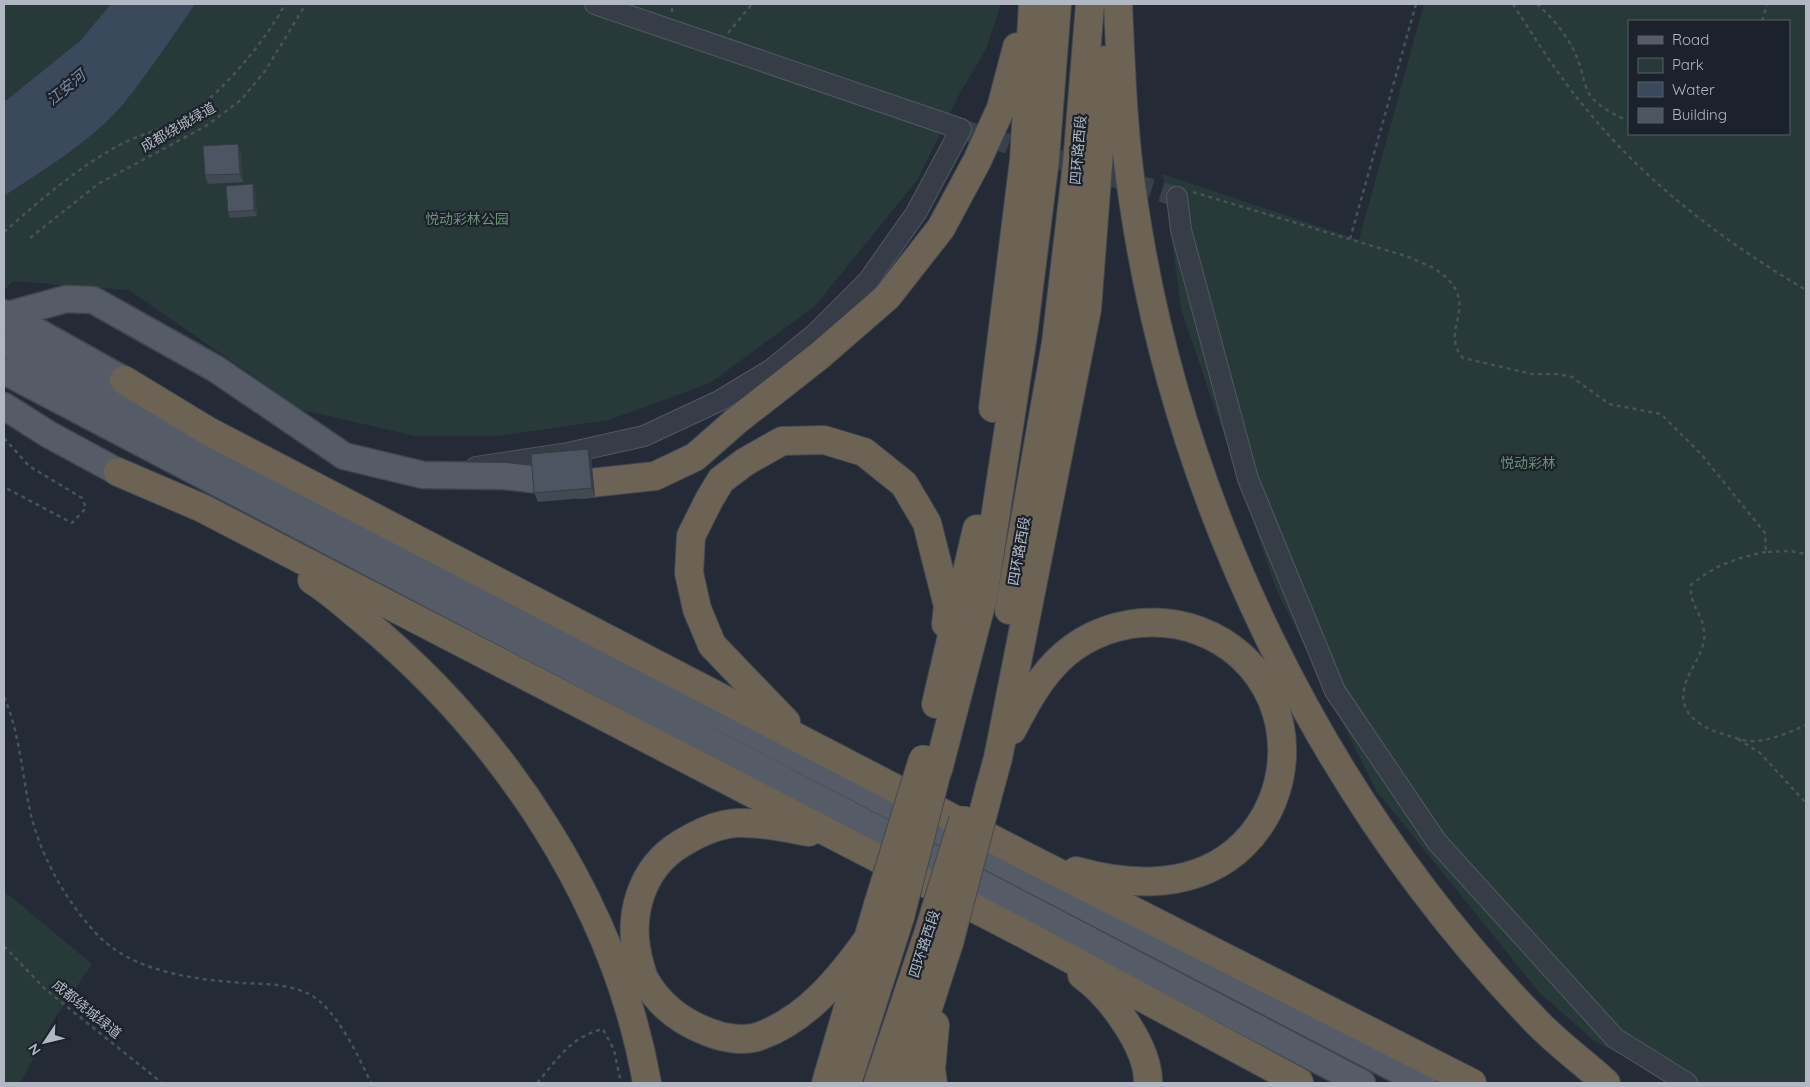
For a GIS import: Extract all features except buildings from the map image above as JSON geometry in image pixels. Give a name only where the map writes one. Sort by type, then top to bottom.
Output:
[{"type":"highway","points":[[581,484],[655,476],[695,457],[736,421],[819,356],[887,297],[940,228],[977,161],[1004,98],[1015,61],[1025,4]]},
{"type":"highway","points":[[941,684],[979,517],[1024,160],[1033,4]]},
{"type":"highway","name":"四环路西段","points":[[847,1083],[889,911],[930,765],[983,597],[1025,316],[1045,158],[1057,4]]},
{"type":"highway","name":"四环路西段","points":[[878,1083],[939,937],[982,785],[1007,620],[1056,343],[1077,164],[1090,4]]},
{"type":"highway","points":[[998,758],[1087,309],[1109,4]]},
{"type":"highway","points":[[1118,4],[1122,86],[1132,198],[1149,286],[1188,433],[1221,525],[1254,605],[1289,676],[1358,796],[1440,911],[1535,1021],[1606,1083]]},
{"type":"highway","points":[[124,380],[208,431],[1027,857],[1472,1083]]},
{"type":"highway","points":[[801,738],[712,646],[697,609],[689,573],[691,536],[721,480],[745,462],[782,442],[824,440],[864,452],[904,484],[927,523],[948,606],[941,684],[930,765]]},
{"type":"highway","points":[[118,472],[202,508],[1024,934],[1300,1083]]},
{"type":"highway","points":[[202,508],[319,584],[386,639],[442,693],[498,760],[555,840],[596,920],[624,990],[643,1060],[647,1083]]},
{"type":"highway","points":[[982,785],[1030,695],[1063,656],[1083,641],[1100,633],[1136,623],[1164,622],[1190,627],[1214,638],[1241,656],[1262,681],[1275,706],[1284,743],[1281,778],[1273,804],[1258,831],[1228,858],[1204,872],[1174,880],[1145,882],[1079,872],[1027,857]]},
{"type":"highway","points":[[833,836],[738,823],[705,829],[670,850],[646,879],[636,907],[634,943],[644,979],[663,1005],[691,1026],[724,1038],[758,1037],[796,1017],[829,988],[889,911]]},
{"type":"highway","points":[[1024,934],[1098,986],[1130,1030],[1148,1070],[1148,1083]]},
{"type":"highway","points":[[904,1083],[939,937]]},
{"type":"highway","points":[[933,1083],[931,1070],[939,937]]},
{"type":"highway","points":[[826,1083],[868,939]]},
{"type":"main road","points":[[6,314],[66,299],[93,300],[216,369],[344,456],[422,475],[504,476],[581,484]]},
{"type":"main road","points":[[6,314],[124,380]]},
{"type":"main road","points":[[4,342],[140,415],[1423,1083]]},
{"type":"main road","points":[[4,371],[1362,1083]]},
{"type":"main road","points":[[4,406],[48,434],[118,472]]},
{"type":"street","points":[[422,475],[568,453],[644,436],[719,401],[772,369],[816,333],[868,281],[916,212],[961,128],[595,4]]},
{"type":"street","points":[[1177,197],[1181,230],[1248,479],[1335,690],[1437,842],[1616,1038],[1687,1083]]},
{"type":"path","points":[[4,232],[46,195],[117,146],[177,122],[221,88],[277,21],[285,4]]},
{"type":"path","name":"成都绕城绿道","points":[[30,238],[98,184],[206,126],[241,100],[265,70],[306,4]]},
{"type":"path","points":[[717,45],[752,4]]},
{"type":"path","points":[[1350,239],[1416,4]]},
{"type":"path","points":[[1513,4],[1548,58],[1587,111],[1638,164],[1711,230],[1806,290]]},
{"type":"path","points":[[1537,4],[1564,34],[1579,61],[1584,82],[1592,98],[1628,119]]},
{"type":"path","points":[[1762,20],[1767,4]]},
{"type":"path","points":[[1177,197],[1194,191],[1409,257],[1440,273],[1459,293],[1461,308],[1454,337],[1455,349],[1463,358],[1532,374],[1559,374],[1572,377],[1609,404],[1661,414],[1700,454],[1765,533],[1766,552]]},
{"type":"path","points":[[4,438],[29,466],[82,498],[86,508],[72,523],[4,487]]},
{"type":"path","points":[[1806,554],[1790,551],[1766,552],[1724,563],[1691,585],[1690,598],[1698,612],[1705,633],[1700,651],[1684,688],[1683,702],[1691,716],[1708,730],[1753,742],[1776,737],[1806,726]]},
{"type":"path","points":[[4,697],[12,714],[32,816],[44,853],[70,901],[94,932],[120,953],[161,970],[194,979],[281,985],[310,994],[326,1008],[354,1047],[371,1083]]},
{"type":"path","points":[[1736,738],[1760,753],[1806,803]]},
{"type":"path","name":"成都绕城绿道","points":[[4,946],[45,988],[162,1083]]},
{"type":"path","points":[[537,1083],[566,1047],[590,1033],[603,1030],[614,1050],[621,1083]]},
{"type":"green space","points":[[4,4],[111,4],[80,41],[4,102]]},
{"type":"green space","name":"悦动彩林公园","points":[[195,4],[1001,4],[986,49],[960,93],[918,179],[815,306],[710,383],[609,420],[497,436],[415,436],[302,410],[129,290],[13,281],[4,290],[4,196],[67,154],[98,130],[111,117],[133,91]]},
{"type":"green space","name":"悦动彩林","points":[[1424,4],[1806,4],[1806,1083],[1674,1083],[1594,1041],[1539,992],[1376,790],[1276,589],[1181,309],[1163,174],[1359,240]]},
{"type":"green space","points":[[4,891],[92,964],[55,1018],[20,1083],[4,1083]]},
{"type":"water","name":"江安河","points":[[111,4],[195,4],[142,79],[111,117],[98,130],[67,154],[4,196],[4,102],[80,41]]},
{"type":"tunnel","points":[[961,129],[1177,197]]}]
